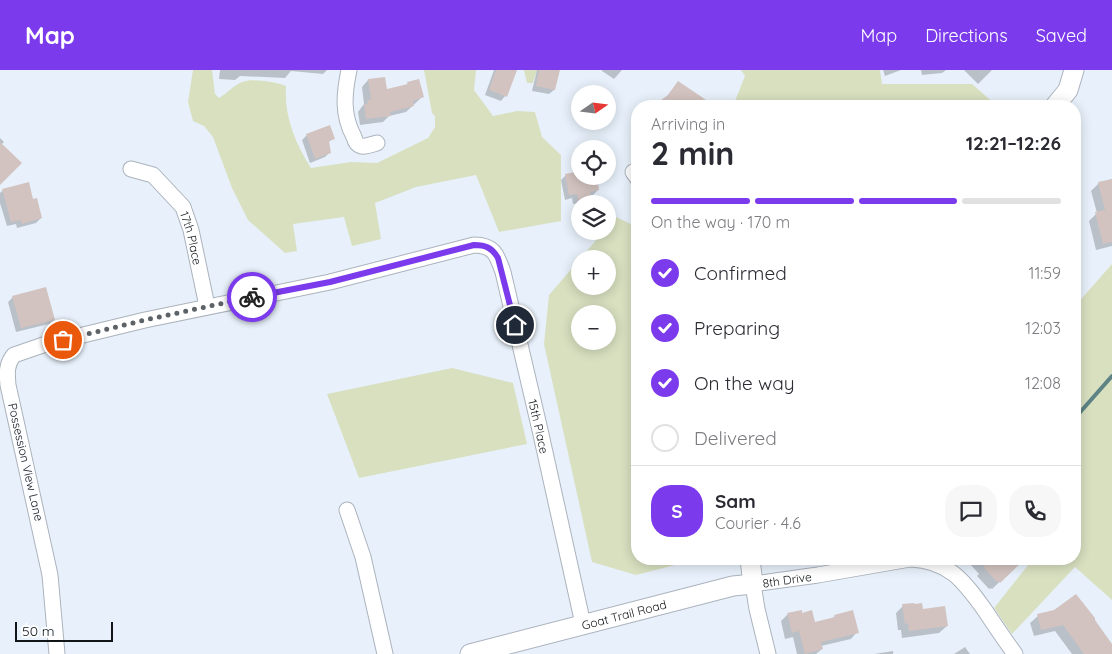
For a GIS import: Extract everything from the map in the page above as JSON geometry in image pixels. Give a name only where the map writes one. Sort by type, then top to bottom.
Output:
[{"type":"street","points":[[349,70],[345,89],[349,127],[359,145],[377,143]]},
{"type":"street","points":[[1060,100],[1068,90],[1074,70]]},
{"type":"street","name":"17th Place","points":[[131,169],[154,175],[183,207],[191,230],[207,306]]},
{"type":"street","name":"Possession View Lane","points":[[57,654],[50,575],[8,385],[7,368],[10,359],[18,352],[46,344],[207,306],[330,282],[474,245]]},
{"type":"street","name":"15th Place","points":[[474,245],[481,245],[493,251],[500,265],[584,624]]},
{"type":"street","points":[[347,510],[363,558],[385,654]]},
{"type":"street","points":[[751,565],[757,609],[768,654]]},
{"type":"street","name":"8th Drive","points":[[754,584],[876,565]]},
{"type":"street","name":"8th Drive","points":[[942,565],[964,582],[1015,654]]},
{"type":"street","name":"Goat Trail Road","points":[[470,654],[733,586],[754,584]]},
{"type":"green space","points":[[193,70],[212,70],[215,94],[219,98],[236,85],[252,80],[286,86],[287,108],[292,129],[300,149],[311,168],[351,162],[377,163],[428,138],[435,127],[435,116],[432,113],[424,70],[476,70],[474,90],[493,116],[517,111],[535,112],[542,137],[561,155],[561,221],[499,232],[476,175],[416,187],[375,203],[381,239],[352,246],[344,217],[293,224],[297,251],[285,253],[248,220],[232,188],[213,137],[204,126],[193,121],[188,102]]},
{"type":"green space","points":[[524,70],[537,70],[533,83],[527,83]]},
{"type":"green space","points":[[741,70],[880,70],[882,84],[972,84],[990,100],[735,100],[745,76]]},
{"type":"green space","points":[[616,217],[631,224],[631,565],[675,565],[636,575],[592,562],[544,344],[549,295],[571,269],[571,295],[616,295],[616,250],[588,250],[596,240],[616,240]]},
{"type":"green space","points":[[1112,264],[1112,600],[1075,567],[1012,634],[994,608],[1028,565],[1081,565],[1081,299]]},
{"type":"green space","points":[[452,368],[513,383],[527,444],[359,478],[327,394]]},
{"type":"building","points":[[496,70],[517,70],[507,97],[489,90]]},
{"type":"building","points":[[539,70],[560,70],[555,90],[536,86]]},
{"type":"building","points":[[385,77],[387,89],[419,79],[424,97],[413,101],[414,106],[390,112],[391,116],[366,119],[364,104],[368,104],[367,100],[371,99],[368,79]]},
{"type":"building","points":[[678,81],[706,100],[661,100],[668,95]]},
{"type":"building","points":[[330,125],[335,139],[329,141],[331,153],[315,159],[306,134]]},
{"type":"building","points":[[0,142],[22,163],[0,185]]},
{"type":"building","points":[[571,173],[571,185],[598,185],[599,190],[590,192],[591,195],[569,195],[565,174]]},
{"type":"building","points":[[1112,179],[1112,242],[1103,244],[1095,212],[1105,210],[1098,182]]},
{"type":"building","points":[[29,182],[33,199],[37,198],[42,218],[22,224],[21,220],[11,222],[2,189]]},
{"type":"building","points":[[46,287],[55,320],[21,328],[12,296]]},
{"type":"building","points":[[1019,565],[1000,583],[984,568],[985,566]]},
{"type":"building","points":[[1076,594],[1112,644],[1112,654],[1084,654],[1063,625],[1041,630],[1037,614],[1054,610]]},
{"type":"building","points":[[922,603],[923,609],[945,606],[948,626],[909,631],[908,623],[905,624],[902,604]]},
{"type":"building","points":[[802,610],[802,613],[812,610],[815,622],[853,610],[859,633],[821,642],[823,649],[805,654],[799,631],[792,633],[787,613]]},
{"type":"waterway","points":[[1081,411],[1112,376]]},
{"type":"way so far","points":[[63,340],[252,297]]},
{"type":"route","points":[[252,297],[330,282],[474,245],[481,245],[488,247],[498,258],[515,325]]}]
